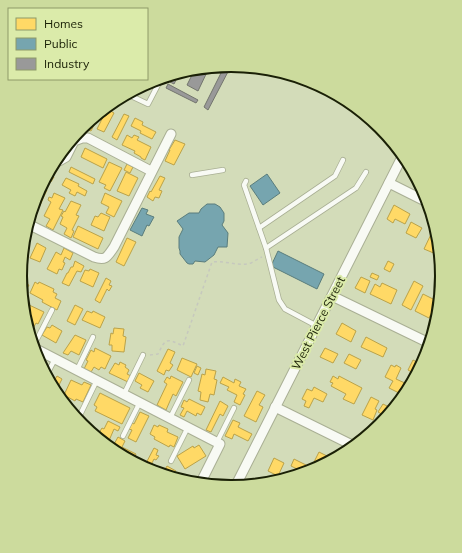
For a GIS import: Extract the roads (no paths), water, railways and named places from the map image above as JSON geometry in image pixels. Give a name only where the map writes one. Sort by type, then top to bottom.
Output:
[{"type":"street","points":[[33,227],[94,257],[101,259],[105,258],[114,247],[171,134]]},
{"type":"street","points":[[81,138],[88,138],[152,171]]},
{"type":"street","name":"West Pierce Street","points":[[238,480],[400,161]]},
{"type":"street","points":[[389,183],[419,198]]},
{"type":"street","points":[[332,296],[424,341]]},
{"type":"street","points":[[42,352],[220,444],[203,479]]},
{"type":"street","points":[[275,407],[348,443]]},
{"type":"lane","points":[[134,97],[148,104],[157,86]]},
{"type":"lane","points":[[259,228],[335,176],[343,160]]},
{"type":"lane","points":[[192,175],[222,170]]},
{"type":"lane","points":[[266,248],[356,188],[366,172]]},
{"type":"lane","points":[[246,181],[244,185],[266,248],[279,300],[285,309],[317,326]]},
{"type":"lane","points":[[37,339],[52,310]]},
{"type":"lane","points":[[77,370],[93,337]]},
{"type":"lane","points":[[124,394],[144,354]]},
{"type":"lane","points":[[49,370],[55,359]]},
{"type":"lane","points":[[81,413],[97,380]]},
{"type":"lane","points":[[170,418],[190,380]]},
{"type":"lane","points":[[123,436],[140,402]]},
{"type":"lane","points":[[217,442],[234,408]]},
{"type":"lane","points":[[171,461],[188,427]]}]
